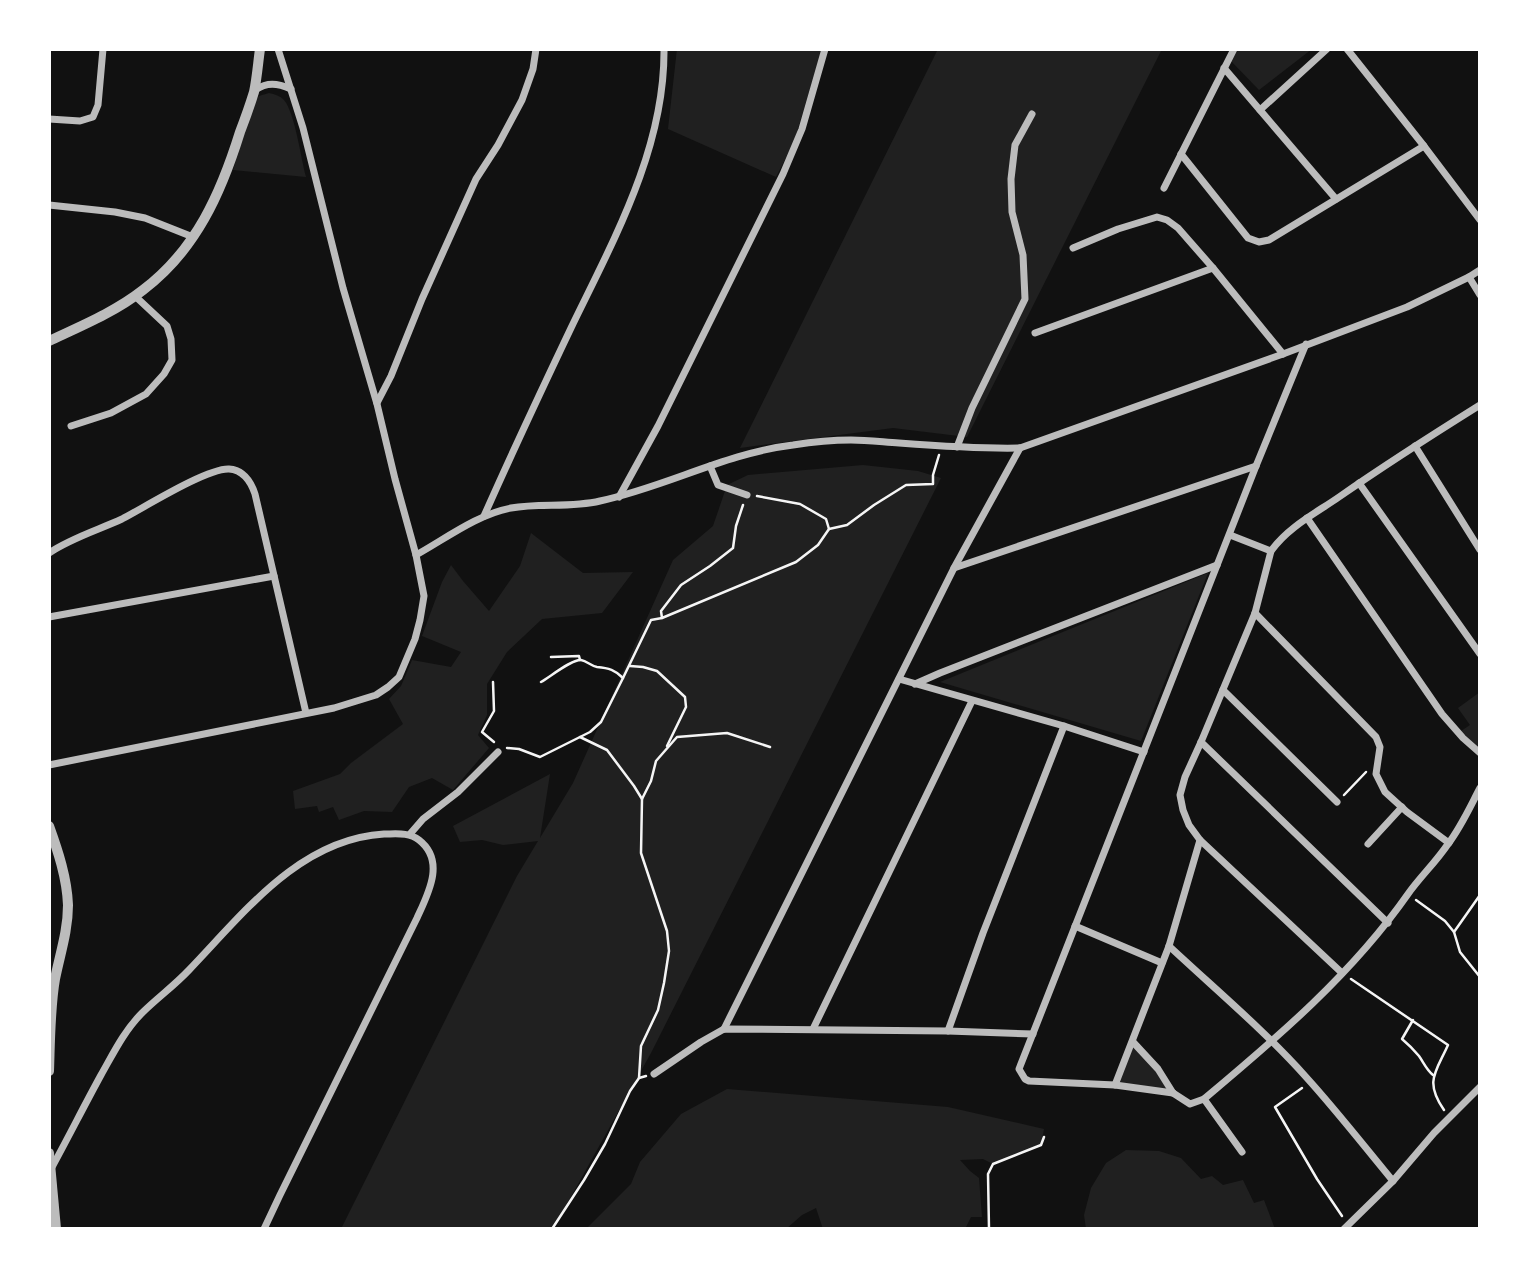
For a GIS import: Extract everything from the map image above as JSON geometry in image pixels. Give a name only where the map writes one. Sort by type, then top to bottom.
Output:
[{"type":"street","points":[[49,119],[80,121],[93,117],[98,105],[103,49]]},
{"type":"street","points":[[49,341],[135,296],[184,251],[208,214],[226,177],[254,91],[260,49]]},
{"type":"street","points":[[49,765],[334,708],[376,695],[399,677],[415,639],[424,596],[416,555],[377,404],[343,288],[303,128],[278,49]]},
{"type":"street","points":[[377,404],[475,179],[498,145],[522,100],[533,69],[536,49]]},
{"type":"street","points":[[484,516],[619,228],[645,161],[663,85],[664,49]]},
{"type":"street","points":[[619,497],[658,426],[783,174],[802,129],[825,49]]},
{"type":"street","points":[[1164,188],[1234,49]]},
{"type":"street","points":[[1260,110],[1327,49]]},
{"type":"street","points":[[1347,49],[1480,220]]},
{"type":"street","points":[[1224,68],[1336,199]]},
{"type":"street","points":[[254,91],[270,84],[281,84],[290,89]]},
{"type":"street","points":[[957,447],[972,408],[1025,299],[1023,256],[1012,212],[1011,179],[1015,145],[1032,114]]},
{"type":"street","points":[[1181,154],[1248,238],[1259,242],[1269,240],[1424,146]]},
{"type":"street","points":[[49,205],[145,218],[193,237]]},
{"type":"street","points":[[1073,248],[1118,229],[1157,217],[1167,220],[1178,228],[1213,268],[1283,354]]},
{"type":"street","points":[[1035,333],[1213,268]]},
{"type":"street","points":[[416,555],[484,516],[508,509],[578,505],[619,497],[756,451],[852,440],[957,447],[1020,447],[1407,307],[1480,270]]},
{"type":"street","points":[[1469,277],[1480,295]]},
{"type":"street","points":[[71,426],[111,413],[146,394],[164,374],[172,360],[167,326],[135,296]]},
{"type":"street","points":[[1173,1093],[1115,1085],[1034,1082],[1025,1079],[1019,1069],[1306,344]]},
{"type":"street","points":[[1342,973],[1200,840],[1189,825],[1180,795],[1185,777],[1255,613],[1271,551],[1283,536],[1307,518],[1480,405]]},
{"type":"street","points":[[1415,446],[1480,551]]},
{"type":"street","points":[[724,1029],[954,568],[1020,447]]},
{"type":"street","points":[[710,466],[718,485],[745,494]]},
{"type":"street","points":[[954,568],[1256,466]]},
{"type":"street","points":[[49,553],[62,544],[121,519],[205,476],[221,470],[240,472],[252,486],[306,713]]},
{"type":"street","points":[[1359,483],[1480,654]]},
{"type":"street","points":[[1307,518],[1442,714],[1480,753]]},
{"type":"street","points":[[1230,535],[1271,551]]},
{"type":"street","points":[[915,684],[1217,565]]},
{"type":"street","points":[[49,617],[274,576]]},
{"type":"street","points":[[1255,613],[1376,737],[1380,747],[1376,768],[1385,792],[1449,843]]},
{"type":"street","points":[[898,679],[1064,726],[1144,752]]},
{"type":"street","points":[[1223,690],[1337,802]]},
{"type":"street","points":[[813,1029],[972,701]]},
{"type":"street","points":[[948,1031],[983,933],[1064,726]]},
{"type":"street","points":[[1201,742],[1388,923]]},
{"type":"street","points":[[410,834],[423,819],[458,792],[498,752]]},
{"type":"street","points":[[1133,1042],[1158,1069],[1173,1093],[1190,1104],[1204,1099],[1273,1042],[1388,923],[1449,843],[1480,788]]},
{"type":"street","points":[[1368,844],[1402,807]]},
{"type":"street","points":[[49,826],[64,875],[68,902],[67,927],[55,981],[49,1071]]},
{"type":"street","points":[[51,1170],[118,1045],[140,1015],[186,973],[257,900],[286,873],[341,842],[361,837],[410,834],[428,849],[432,859],[431,887],[264,1229]]},
{"type":"street","points":[[1115,1085],[1169,946],[1200,840]]},
{"type":"street","points":[[1075,926],[1162,963]]},
{"type":"street","points":[[1169,946],[1273,1042],[1311,1082],[1393,1181]]},
{"type":"street","points":[[654,1074],[724,1029],[1033,1034]]},
{"type":"street","points":[[1346,1227],[1393,1181],[1434,1133],[1480,1087]]},
{"type":"street","points":[[1204,1099],[1242,1152]]},
{"type":"street","points":[[49,1153],[51,1207],[56,1229]]},
{"type":"path","points":[[493,682],[494,711],[482,732],[501,747],[519,749],[540,757],[590,732],[601,722],[651,620],[662,618],[796,562],[818,545],[829,529],[847,524],[906,485],[933,484],[941,446]]},
{"type":"path","points":[[662,618],[661,611],[681,585],[733,548],[745,494],[800,504],[826,519],[829,529]]},
{"type":"path","points":[[551,657],[579,656],[580,660],[593,666],[616,671],[623,678]]},
{"type":"path","points":[[541,682],[580,660]]},
{"type":"path","points":[[630,666],[657,671],[685,697],[686,707],[664,752]]},
{"type":"path","points":[[552,1229],[605,1144],[639,1078],[641,1046],[658,1010],[664,983],[668,951],[667,931],[641,853],[642,799],[651,781],[656,761],[677,737],[727,733],[770,747]]},
{"type":"path","points":[[580,737],[607,750],[642,799]]},
{"type":"path","points":[[1337,802],[1366,772],[1376,768]]},
{"type":"path","points":[[1408,894],[1445,921],[1454,932],[1460,952],[1480,977]]},
{"type":"path","points":[[1454,932],[1480,895]]},
{"type":"path","points":[[1342,973],[1448,1045],[1433,1074],[1436,1097],[1451,1116]]},
{"type":"path","points":[[1413,1020],[1402,1039],[1433,1074]]},
{"type":"path","points":[[639,1078],[654,1074]]},
{"type":"path","points":[[1311,1082],[1275,1107],[1346,1227]]},
{"type":"path","points":[[989,1229],[988,1174],[993,1164],[1041,1145],[1044,1137]]},
{"type":"shaded area","points":[[677,49],[822,49],[794,142],[776,177],[668,129]]},
{"type":"shaded area","points":[[938,49],[1162,49],[967,437],[893,428],[740,448]]},
{"type":"shaded area","points":[[1234,49],[1312,49],[1259,90],[1229,59]]},
{"type":"shaded area","points":[[269,93],[281,97],[288,106],[306,177],[233,170],[253,103],[259,96]]},
{"type":"shaded area","points":[[863,465],[918,471],[941,478],[651,1053],[553,1229],[341,1229],[517,876],[538,841],[503,845],[482,840],[460,842],[453,826],[550,774],[540,838],[573,783],[673,560],[713,526],[727,485],[748,475]]},
{"type":"shaded area","points":[[531,533],[583,573],[633,572],[602,613],[542,619],[507,652],[487,684],[487,715],[478,735],[489,748],[453,790],[432,778],[409,787],[392,812],[364,811],[339,820],[333,807],[319,812],[317,806],[295,809],[293,791],[340,774],[403,724],[389,699],[401,686],[412,660],[451,667],[461,652],[422,636],[451,565],[489,611],[520,566]]},
{"type":"shaded area","points":[[1208,573],[1141,741],[940,682]]},
{"type":"shaded area","points":[[1480,692],[1480,749],[1461,731],[1470,725],[1458,708]]},
{"type":"shaded area","points":[[1133,1042],[1173,1093],[1115,1085]]},
{"type":"shaded area","points":[[727,1089],[948,1107],[1044,1129],[1041,1145],[993,1164],[983,1159],[960,1160],[979,1178],[982,1217],[971,1217],[965,1229],[823,1229],[816,1208],[802,1215],[786,1229],[586,1229],[631,1184],[640,1162],[681,1114]]},
{"type":"shaded area","points":[[1126,1150],[1159,1151],[1181,1158],[1201,1179],[1212,1176],[1223,1185],[1243,1180],[1254,1203],[1264,1200],[1275,1229],[1086,1229],[1084,1215],[1091,1188],[1106,1163]]}]
